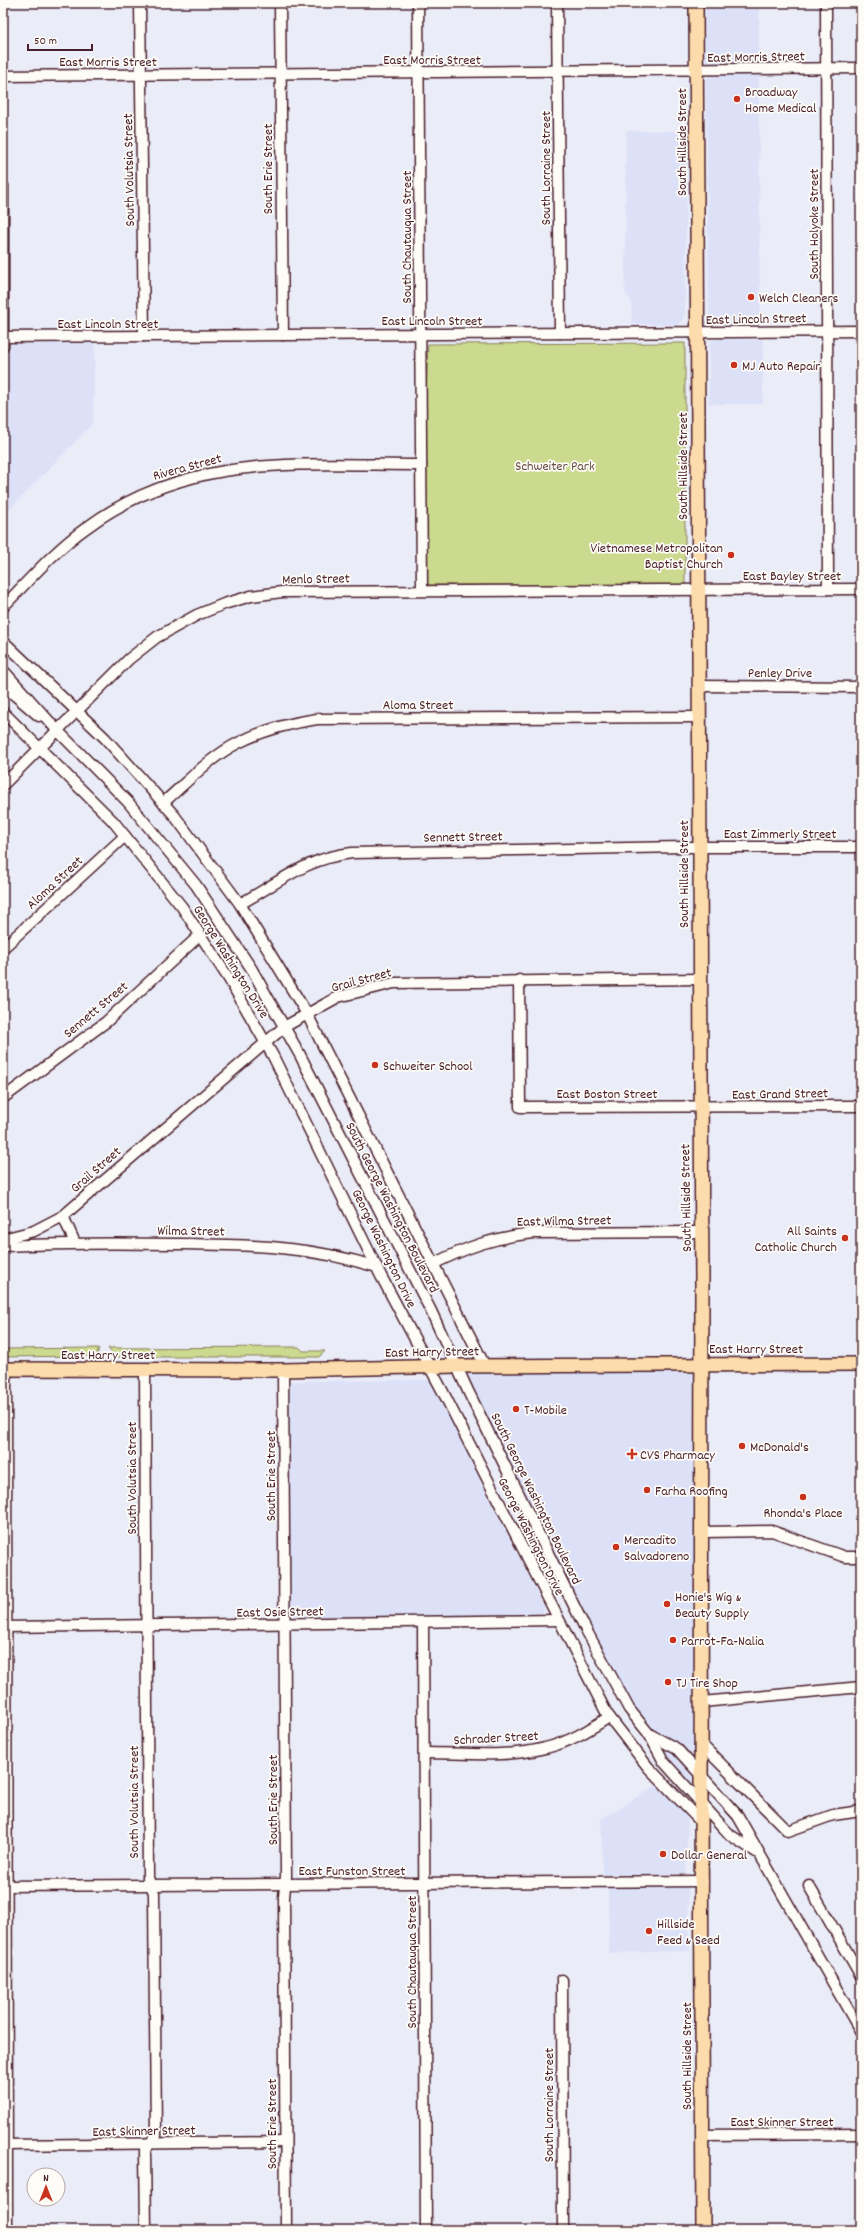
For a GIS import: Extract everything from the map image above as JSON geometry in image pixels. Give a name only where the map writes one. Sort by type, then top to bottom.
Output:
[{"type":"main road","name":"South Hillside Street","points":[[696,3],[699,979],[702,1364],[701,1802],[703,2230]]},
{"type":"main road","name":"East Harry Street","points":[[4,1369],[283,1370],[430,1366],[861,1364]]},
{"type":"street","name":"South Volutsia Street","points":[[140,3],[144,336]]},
{"type":"street","name":"South Erie Street","points":[[280,3],[283,335]]},
{"type":"street","name":"South Chautauqua Street","points":[[418,3],[422,590]]},
{"type":"street","name":"South Lorraine Street","points":[[557,3],[560,333]]},
{"type":"street","name":"South Holyoke Street","points":[[826,3],[828,589]]},
{"type":"street","name":"East Morris Street","points":[[3,76],[697,71],[861,68]]},
{"type":"street","points":[[3,186],[3,340]]},
{"type":"street","name":"East Lincoln Street","points":[[3,340],[144,336],[861,331]]},
{"type":"street","name":"Rivera Street","points":[[3,607],[47,561],[85,528],[129,500],[169,483],[233,468],[272,465],[421,465]]},
{"type":"street","name":"East Bayley Street","points":[[699,590],[861,589]]},
{"type":"street","name":"Menlo Street","points":[[3,785],[36,754],[40,746],[129,659],[157,637],[197,615],[224,604],[258,595],[282,592],[422,590],[699,590]]},
{"type":"street","points":[[3,640],[105,738],[163,803],[240,904],[307,1014],[485,1366]]},
{"type":"street","name":"South George Washington Boulevard","points":[[3,670],[57,730],[128,802],[196,885],[251,968],[284,1027],[431,1312],[584,1626],[629,1709],[649,1734],[664,1762],[730,1835],[758,1853]]},
{"type":"street","name":"South George Washington Boulevard","points":[[3,685],[57,730]]},
{"type":"street","name":"Penley Drive","points":[[699,686],[861,687]]},
{"type":"street","name":"George Washington Drive","points":[[3,712],[40,746],[125,836],[182,908],[200,935],[266,1043],[334,1175],[377,1267],[430,1366],[558,1620],[609,1717],[648,1767],[702,1823]]},
{"type":"street","name":"Aloma Street","points":[[163,803],[211,761],[239,742],[292,723],[317,719],[699,717]]},
{"type":"street","name":"Aloma Street","points":[[3,948],[125,836]]},
{"type":"street","name":"East Zimmerly Street","points":[[699,847],[861,847]]},
{"type":"street","name":"Sennett Street","points":[[240,904],[300,867],[332,855],[435,850],[699,847]]},
{"type":"street","name":"Sennett Street","points":[[3,1098],[106,1022],[200,935]]},
{"type":"street","name":"Grail Street","points":[[3,1239],[34,1231],[63,1216],[284,1027],[338,997],[394,982],[699,979]]},
{"type":"street","name":"East Boston Street","points":[[519,980],[520,1107],[700,1107]]},
{"type":"street","name":"East Grand Street","points":[[700,1107],[861,1106]]},
{"type":"street","points":[[63,1216],[75,1243]]},
{"type":"street","name":"East Wilma Street","points":[[433,1264],[463,1249],[506,1236],[534,1233],[701,1232]]},
{"type":"street","name":"Wilma Street","points":[[3,1246],[75,1243],[275,1246],[334,1255],[377,1267]]},
{"type":"street","points":[[4,1369],[6,1886],[5,2145],[7,2230]]},
{"type":"street","name":"South Volutsia Street","points":[[145,1370],[148,1878],[154,1893],[156,2136],[145,2150],[146,2230]]},
{"type":"street","name":"South Erie Street","points":[[283,1370],[286,2230]]},
{"type":"street","points":[[702,1532],[772,1531],[845,1557],[861,1557]]},
{"type":"street","name":"East Osie Street","points":[[5,1627],[285,1625],[558,1620]]},
{"type":"street","name":"South Chautauqua Street","points":[[422,1622],[425,1753],[426,2230]]},
{"type":"street","points":[[702,1702],[861,1687]]},
{"type":"street","name":"Schrader Street","points":[[425,1753],[508,1752],[545,1748],[585,1732],[609,1717]]},
{"type":"street","name":"South George Washington Boulevard","points":[[649,1734],[677,1749],[738,1816],[861,2032]]},
{"type":"street","points":[[701,1744],[788,1831],[833,1815],[861,1811]]},
{"type":"street","name":"East Funston Street","points":[[6,1886],[702,1881]]},
{"type":"street","points":[[810,1886],[861,1976]]},
{"type":"street","name":"South Lorraine Street","points":[[562,1980],[563,2230]]},
{"type":"street","name":"East Skinner Street","points":[[703,2135],[861,2134]]},
{"type":"street","name":"East Skinner Street","points":[[5,2145],[285,2142]]},
{"type":"shaded area","points":[[704,3],[759,3],[759,63],[712,64],[707,62],[705,57]]},
{"type":"shaded area","points":[[713,75],[759,75],[760,324],[716,323],[709,319],[706,81],[708,77]]},
{"type":"shaded area","points":[[626,131],[687,131],[685,315],[678,325],[632,324],[631,301],[625,292]]},
{"type":"shaded area","points":[[720,339],[763,340],[763,404],[709,404],[709,346],[712,341]]},
{"type":"shaded area","points":[[95,343],[93,423],[3,516],[3,344]]},
{"type":"shaded area","points":[[702,1364],[701,1802],[629,1709],[457,1366]]},
{"type":"shaded area","points":[[427,1380],[431,1382],[544,1607],[542,1616],[297,1619],[292,1617],[289,1608],[290,1382]]},
{"type":"shaded area","points":[[657,1785],[686,1816],[688,1821],[686,1872],[683,1874],[603,1875],[601,1819]]},
{"type":"shaded area","points":[[684,1886],[688,1888],[690,1951],[609,1953],[608,1887]]},
{"type":"green space","name":"Schweiter Park","points":[[685,343],[685,585],[426,585],[425,428],[428,344]]},
{"type":"green space","points":[[299,1347],[303,1351],[325,1351],[319,1357],[118,1357],[114,1356],[108,1348]]},
{"type":"green space","points":[[99,1348],[97,1355],[93,1356],[3,1357],[3,1349]]},
{"type":"place","name":"Broadway Home Medical","points":[[737,99]]},
{"type":"place","name":"Welch Cleaners","points":[[751,297]]},
{"type":"place","name":"MJ Auto Repair","points":[[734,365]]},
{"type":"place","name":"Vietnamese Metropolitan Baptist Church","points":[[731,555]]},
{"type":"place","name":"Schweiter School","points":[[375,1065]]},
{"type":"place","name":"All Saints Catholic Church","points":[[845,1238]]},
{"type":"place","name":"T-Mobile","points":[[516,1409]]},
{"type":"place","name":"McDonald's","points":[[742,1446]]},
{"type":"place","name":"CVS Pharmacy","points":[[632,1454]]},
{"type":"place","name":"Farha Roofing","points":[[647,1490]]},
{"type":"place","name":"Rhonda's Place","points":[[803,1497]]},
{"type":"place","name":"Mercadito Salvadoreno","points":[[616,1547]]},
{"type":"place","name":"Honie's Wig & Beauty Supply","points":[[667,1604]]},
{"type":"place","name":"Parrot-Fa-Nalia","points":[[673,1640]]},
{"type":"place","name":"TJ Tire Shop","points":[[668,1682]]},
{"type":"place","name":"Dollar General","points":[[663,1854]]},
{"type":"place","name":"Hillside Feed & Seed","points":[[649,1931]]}]
